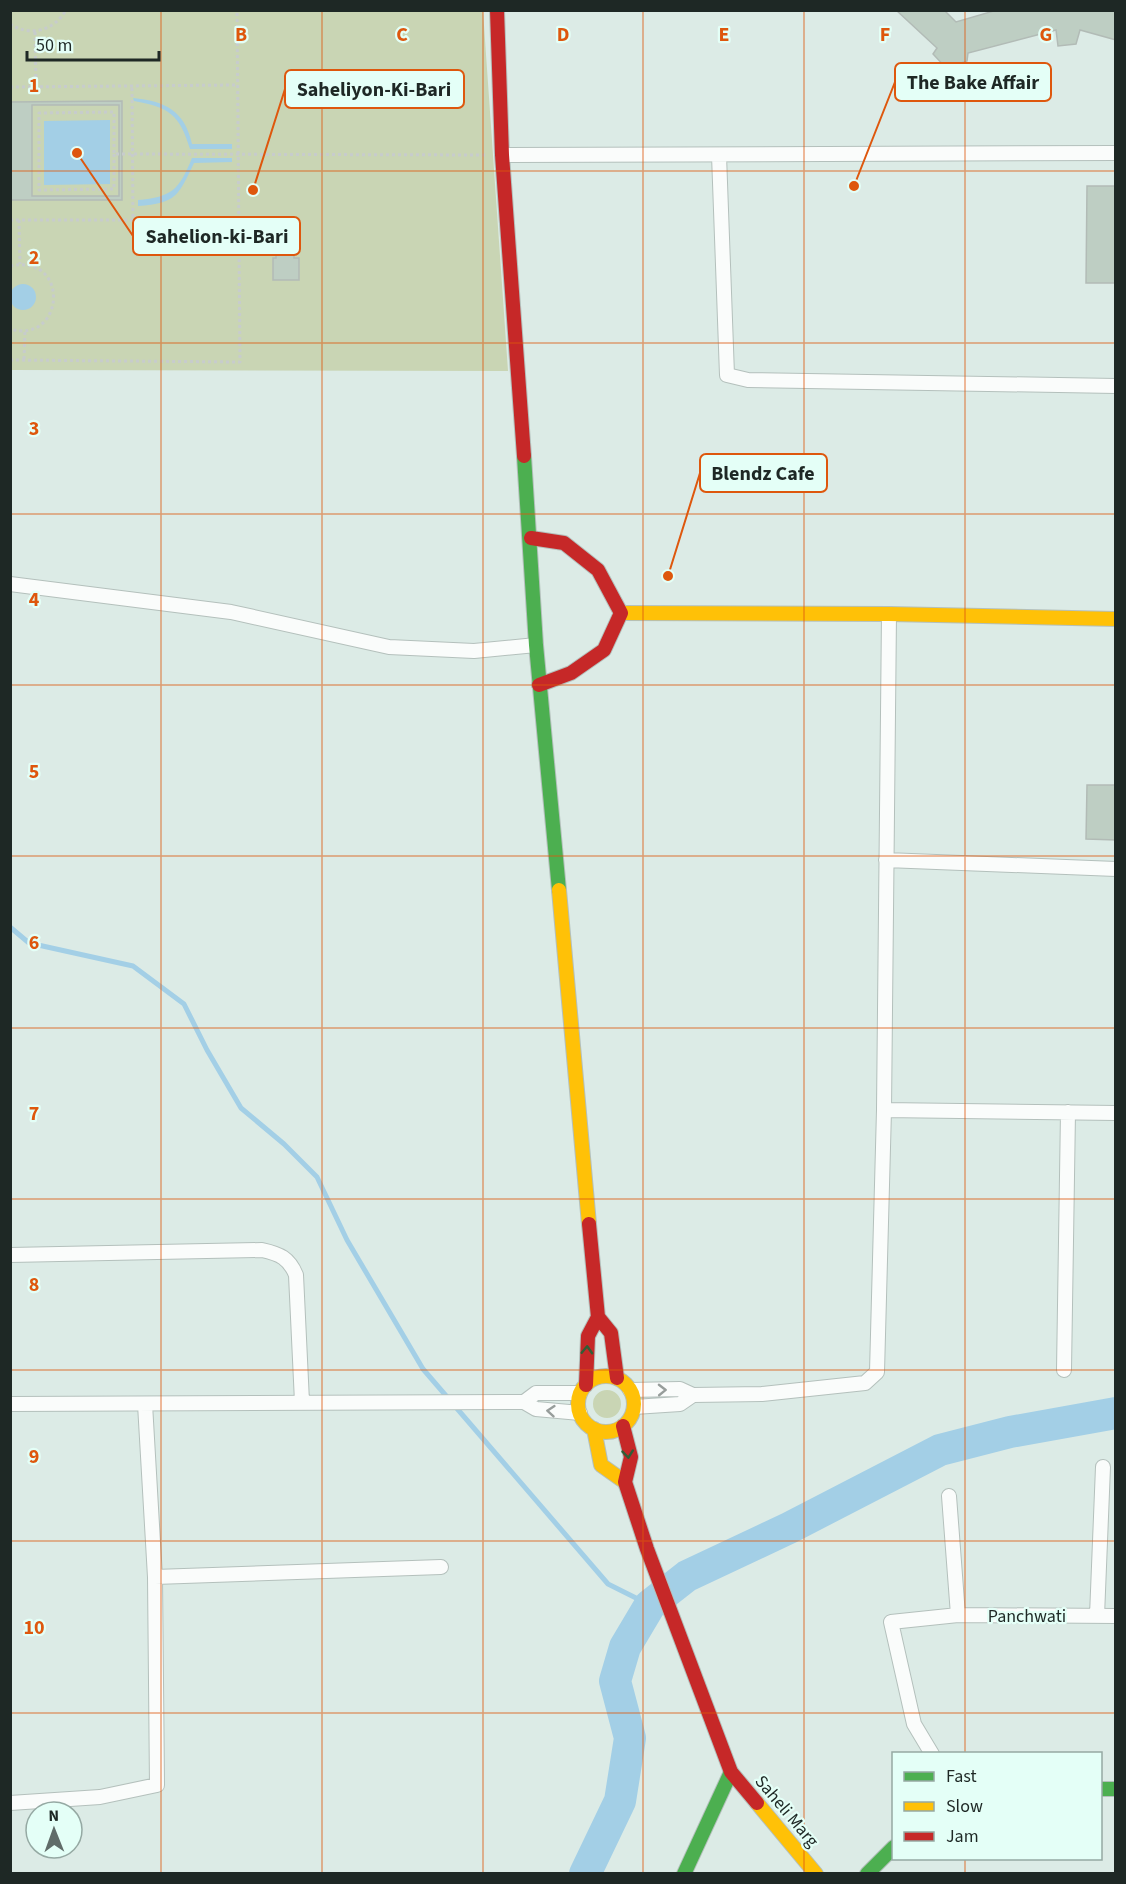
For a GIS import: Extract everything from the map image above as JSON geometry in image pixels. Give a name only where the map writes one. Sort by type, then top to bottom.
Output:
[{"type":"main road","points":[[496,10],[502,155],[531,538],[539,685],[598,1317],[588,1336],[580,1413],[594,1429],[601,1465],[626,1482]]},
{"type":"main road","points":[[531,538],[564,543],[598,570],[621,613]]},
{"type":"main road","points":[[621,613],[889,614],[1116,619]]},
{"type":"main road","points":[[539,685],[571,673],[604,650],[621,613]]},
{"type":"main road","points":[[598,1317],[611,1333],[617,1378]]},
{"type":"main road","points":[[583,1389],[600,1376],[617,1378],[630,1390],[634,1407],[623,1426],[609,1431],[594,1429]]},
{"type":"main road","points":[[623,1426],[631,1457],[626,1482],[647,1549],[731,1772],[684,1874]]},
{"type":"main road","name":"Saheli Marg","points":[[731,1772],[816,1874]]},
{"type":"main road","points":[[867,1874],[892,1850]]},
{"type":"street","points":[[502,155],[1116,153]]},
{"type":"street","points":[[719,155],[727,375],[748,380],[1116,386]]},
{"type":"street","points":[[10,584],[231,612],[389,647],[474,651],[536,645]]},
{"type":"street","points":[[630,1390],[680,1389],[693,1395],[762,1394],[865,1383],[877,1372],[884,1110],[889,614]]},
{"type":"street","points":[[886,860],[1116,869]]},
{"type":"street","points":[[884,1110],[1116,1113]]},
{"type":"street","points":[[1064,1370],[1068,1112]]},
{"type":"street","points":[[10,1255],[262,1250],[279,1253],[291,1264],[296,1275],[302,1402]]},
{"type":"street","points":[[525,1402],[536,1393],[583,1389]]},
{"type":"street","points":[[634,1407],[680,1404],[693,1395]]},
{"type":"street","points":[[10,1404],[525,1402],[536,1409],[580,1413]]},
{"type":"street","points":[[10,1803],[100,1797],[158,1785],[155,1577],[145,1404]]},
{"type":"street","points":[[1097,1616],[1103,1467]]},
{"type":"street","points":[[949,1496],[958,1615]]},
{"type":"street","points":[[155,1577],[441,1567]]},
{"type":"street","name":"Panchwati","points":[[931,1752],[914,1724],[891,1622],[958,1615],[1116,1616]]},
{"type":"path","points":[[10,24],[35,32],[55,24],[66,10]]},
{"type":"path","points":[[10,360],[240,362],[237,10]]},
{"type":"path","points":[[35,32],[36,87]]},
{"type":"path","points":[[10,87],[237,85]]},
{"type":"path","points":[[10,220],[133,220],[132,86]]},
{"type":"path","points":[[114,112],[114,154],[114,189],[39,190],[39,113],[114,112]]},
{"type":"path","points":[[114,154],[502,155]]},
{"type":"path","points":[[19,220],[20,264]]},
{"type":"path","points":[[10,266],[20,264],[41,271],[54,289],[55,301],[45,321],[25,331],[10,329]]},
{"type":"path","points":[[23,360],[25,331]]},
{"type":"green space","points":[[11,11],[483,11],[508,371],[11,370]]},
{"type":"green space","points":[[607,1390],[617,1394],[621,1404],[617,1414],[607,1418],[597,1414],[593,1404],[597,1394]]},
{"type":"water","points":[[133,98],[155,102],[172,110],[184,123],[192,144],[232,144],[232,149],[190,149],[182,128],[171,114],[156,106],[134,101]]},
{"type":"water","points":[[110,120],[110,184],[44,185],[44,121]]},
{"type":"water","points":[[192,158],[232,158],[232,162],[194,163],[175,196],[161,203],[138,206],[138,200],[159,197],[173,190],[183,178]]},
{"type":"water","points":[[23,284],[32,288],[36,297],[32,306],[23,310],[14,306],[10,297],[14,288]]},
{"type":"building","points":[[896,10],[944,10],[956,22],[997,10],[1116,10],[1116,40],[1080,30],[1076,44],[1058,46],[1056,30],[968,53],[967,61],[946,68],[933,54],[937,48]]},
{"type":"building","points":[[122,101],[122,200],[10,200],[10,102]],"holes":[[[32,105],[119,105],[119,196],[32,196]]]},
{"type":"building","points":[[1087,186],[1116,186],[1116,283],[1086,283]]},
{"type":"building","points":[[276,252],[294,252],[294,258],[299,258],[299,280],[273,280],[273,258],[276,258]]},
{"type":"building","points":[[1087,785],[1116,785],[1116,840],[1086,839]]},
{"type":"waterway","points":[[10,927],[29,943],[133,966],[184,1004],[207,1050],[241,1108],[284,1144],[317,1177],[347,1240],[423,1369],[608,1584],[650,1605]]},
{"type":"waterway","points":[[585,1874],[620,1801],[630,1738],[615,1681],[625,1647],[650,1605],[687,1576],[789,1528],[940,1450],[1010,1432],[1116,1413]]},
{"type":"traffic: fast","points":[[524,456],[536,645],[559,890]]},
{"type":"traffic: fast","points":[[684,1874],[731,1772]]},
{"type":"traffic: fast","points":[[1102,1789],[1116,1789]]},
{"type":"traffic: fast","points":[[867,1874],[892,1849]]},
{"type":"traffic: slow","points":[[621,613],[889,614],[1116,619]]},
{"type":"traffic: slow","points":[[559,890],[589,1224]]},
{"type":"traffic: slow","points":[[606,1376],[626,1384],[634,1404],[626,1424],[606,1432],[586,1424],[578,1404],[586,1384],[606,1376]]},
{"type":"traffic: slow","points":[[594,1429],[601,1465],[625,1482]]},
{"type":"traffic: slow","points":[[757,1803],[816,1874]]},
{"type":"traffic: jam","points":[[497,10],[502,155],[524,456]]},
{"type":"traffic: jam","points":[[531,538],[564,543],[598,570],[621,613],[604,650],[571,673],[539,685]]},
{"type":"traffic: jam","points":[[586,1385],[588,1336],[598,1317],[589,1224]]},
{"type":"traffic: jam","points":[[598,1317],[611,1333],[617,1378]]},
{"type":"traffic: jam","points":[[623,1426],[631,1457],[625,1482],[647,1549],[731,1772],[757,1803]]},
{"type":"place","name":"Sahelion-ki-Bari","points":[[77,153]]},
{"type":"place","name":"The Bake Affair","points":[[854,186]]},
{"type":"place","name":"Saheliyon-Ki-Bari","points":[[253,190]]},
{"type":"place","name":"Blendz Cafe","points":[[668,576]]}]
